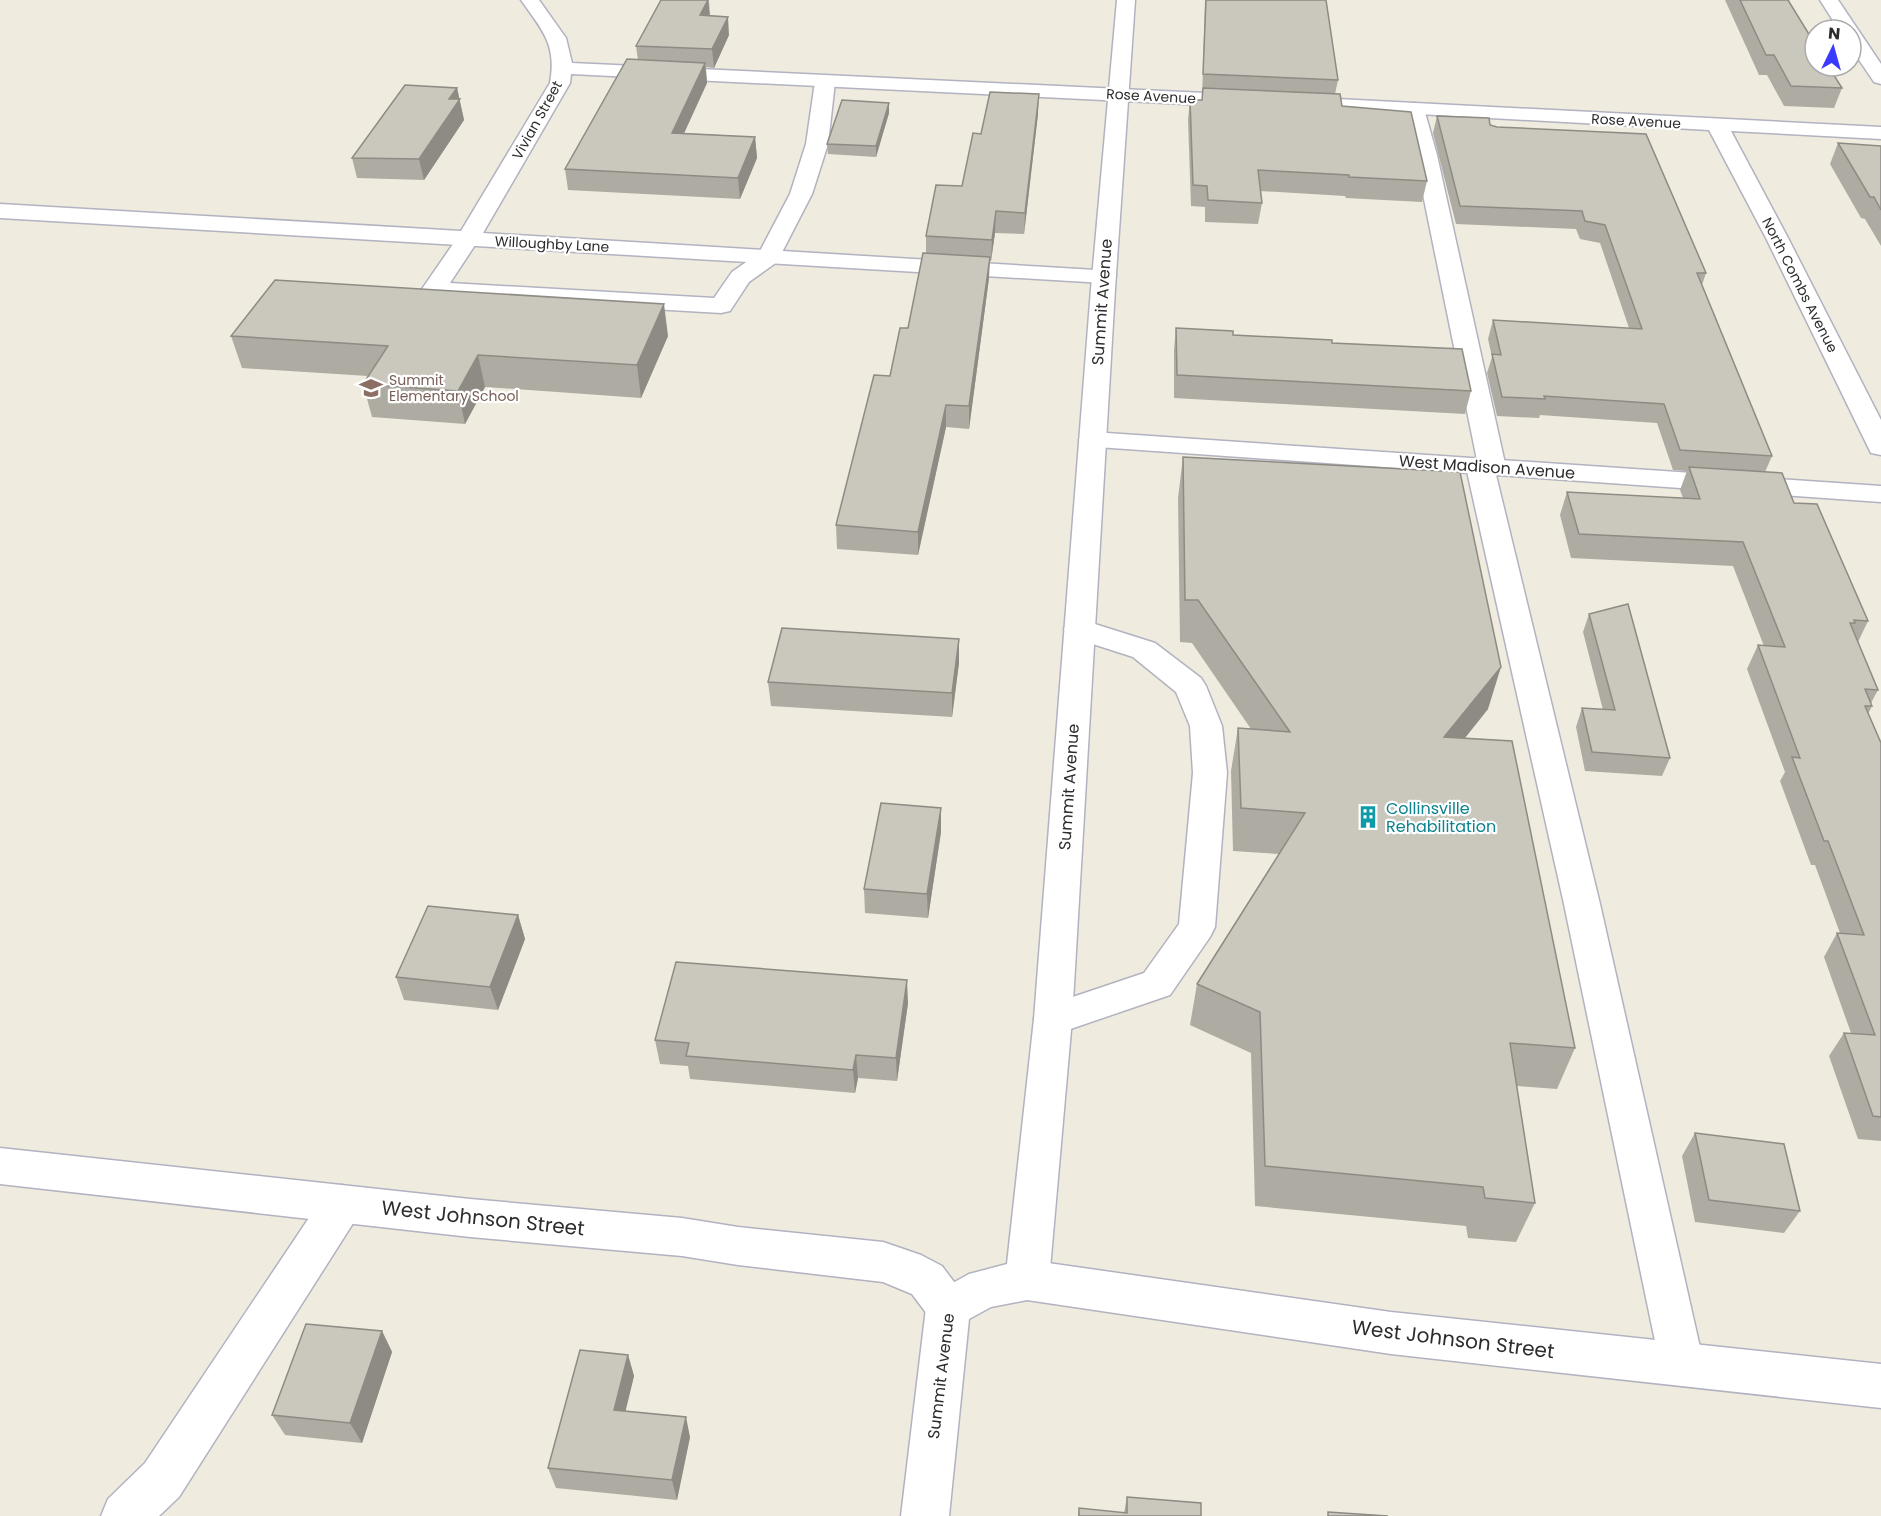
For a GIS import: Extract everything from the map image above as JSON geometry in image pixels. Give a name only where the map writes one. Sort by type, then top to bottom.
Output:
[{"type":"street","name":"Vivian Street","points":[[530,0],[562,46],[564,68],[560,83],[468,239],[434,289],[721,306],[740,278],[769,256]]},
{"type":"street","name":"Summit Avenue","points":[[925,1516],[948,1308],[984,1288],[1027,1280],[1053,1019],[1092,440],[1126,0]]},
{"type":"street","points":[[1829,0],[1840,18]]},
{"type":"street","points":[[1863,52],[1881,78]]},
{"type":"street","name":"Rose Avenue","points":[[564,68],[1881,133]]},
{"type":"street","points":[[769,256],[801,194],[817,144],[825,82]]},
{"type":"street","points":[[1414,109],[1426,155],[1486,467],[1682,1365]]},
{"type":"street","name":"North Combs Avenue","points":[[1717,125],[1881,447]]},
{"type":"street","name":"Willoughby Lane","points":[[0,210],[1104,276]]},
{"type":"street","name":"West Madison Avenue","points":[[1092,440],[1881,494]]},
{"type":"street","points":[[1053,1019],[1157,984],[1197,927],[1210,773],[1206,726],[1190,686],[1144,650],[1079,629]]},
{"type":"street","name":"West Johnson Street","points":[[0,1166],[508,1222],[682,1237],[883,1262],[927,1280],[948,1308]]},
{"type":"street","points":[[125,1516],[162,1480],[342,1204]]},
{"type":"street","name":"West Johnson Street","points":[[1027,1280],[1391,1333],[1881,1386]]},
{"type":"building","points":[[661,0],[708,0],[700,15],[728,17],[712,49],[636,46]]},
{"type":"building","points":[[1206,0],[1326,0],[1338,80],[1203,74]]},
{"type":"building","points":[[1740,0],[1788,0],[1803,24],[1803,78],[1836,78],[1842,88],[1791,86],[1774,55],[1766,55]]},
{"type":"building","points":[[627,59],[705,63],[672,133],[755,137],[738,178],[565,169]]},
{"type":"building","points":[[405,85],[457,88],[449,99],[460,99],[419,159],[352,158]]},
{"type":"building","points":[[1203,88],[1340,94],[1342,106],[1411,112],[1427,181],[1258,170],[1262,203],[1208,200],[1207,186],[1193,185],[1190,100],[1202,100]]},
{"type":"building","points":[[990,92],[1039,94],[1025,213],[996,211],[992,240],[926,236],[936,185],[962,186],[973,133],[981,134]]},
{"type":"building","points":[[842,100],[889,103],[876,146],[827,144]]},
{"type":"building","points":[[1437,116],[1489,118],[1490,125],[1497,127],[1646,134],[1706,273],[1697,273],[1772,456],[1680,450],[1664,404],[1544,396],[1545,399],[1502,397],[1492,354],[1501,355],[1493,320],[1642,329],[1605,225],[1585,221],[1582,211],[1460,206]]},
{"type":"building","points":[[1838,143],[1881,146],[1881,210],[1874,197],[1870,197]]},
{"type":"building","points":[[923,253],[990,257],[969,406],[946,405],[918,532],[836,525],[874,375],[890,376],[900,328],[908,328]]},
{"type":"building","points":[[275,280],[664,304],[637,365],[478,355],[458,391],[363,384],[388,346],[231,336]]},
{"type":"building","points":[[1176,328],[1233,331],[1233,335],[1332,340],[1332,343],[1462,349],[1471,391],[1177,375]]},
{"type":"building","name":"Collinsville Rehabilitation","points":[[1183,457],[1460,472],[1501,667],[1444,737],[1512,741],[1575,1048],[1510,1043],[1535,1203],[1485,1198],[1483,1187],[1265,1166],[1260,1012],[1197,984],[1305,813],[1241,808],[1238,728],[1290,732],[1198,600],[1185,600]]},
{"type":"building","points":[[1689,467],[1782,473],[1794,503],[1817,504],[1868,621],[1854,620],[1855,623],[1850,623],[1878,690],[1865,689],[1872,706],[1865,706],[1881,743],[1881,1117],[1873,1116],[1844,1033],[1875,1035],[1837,933],[1864,935],[1828,841],[1824,841],[1792,757],[1800,758],[1758,645],[1785,647],[1743,542],[1579,534],[1567,492],[1700,499]]},
{"type":"building","points":[[1628,604],[1670,758],[1592,752],[1582,708],[1615,710],[1589,614]]},
{"type":"building","points":[[782,628],[959,639],[952,693],[768,682]]},
{"type":"building","points":[[881,803],[941,808],[927,894],[864,889]]},
{"type":"building","points":[[428,906],[518,915],[490,987],[396,977]]},
{"type":"building","points":[[676,962],[907,980],[896,1058],[856,1055],[853,1070],[686,1056],[689,1043],[655,1040]]},
{"type":"building","points":[[1695,1133],[1784,1144],[1800,1211],[1709,1200]]},
{"type":"building","points":[[306,1324],[382,1331],[350,1423],[272,1415]]},
{"type":"building","points":[[580,1350],[628,1355],[614,1410],[686,1417],[672,1480],[548,1468]]},
{"type":"building","points":[[1127,1497],[1201,1503],[1201,1516],[1079,1516],[1079,1508],[1127,1513]]},
{"type":"building","points":[[1328,1512],[1388,1516],[1328,1516]]},
{"type":"place","name":"Summit Elementary School","points":[[371,388]]},
{"type":"place","name":"Collinsville Rehabilitation","points":[[1368,817]]}]
